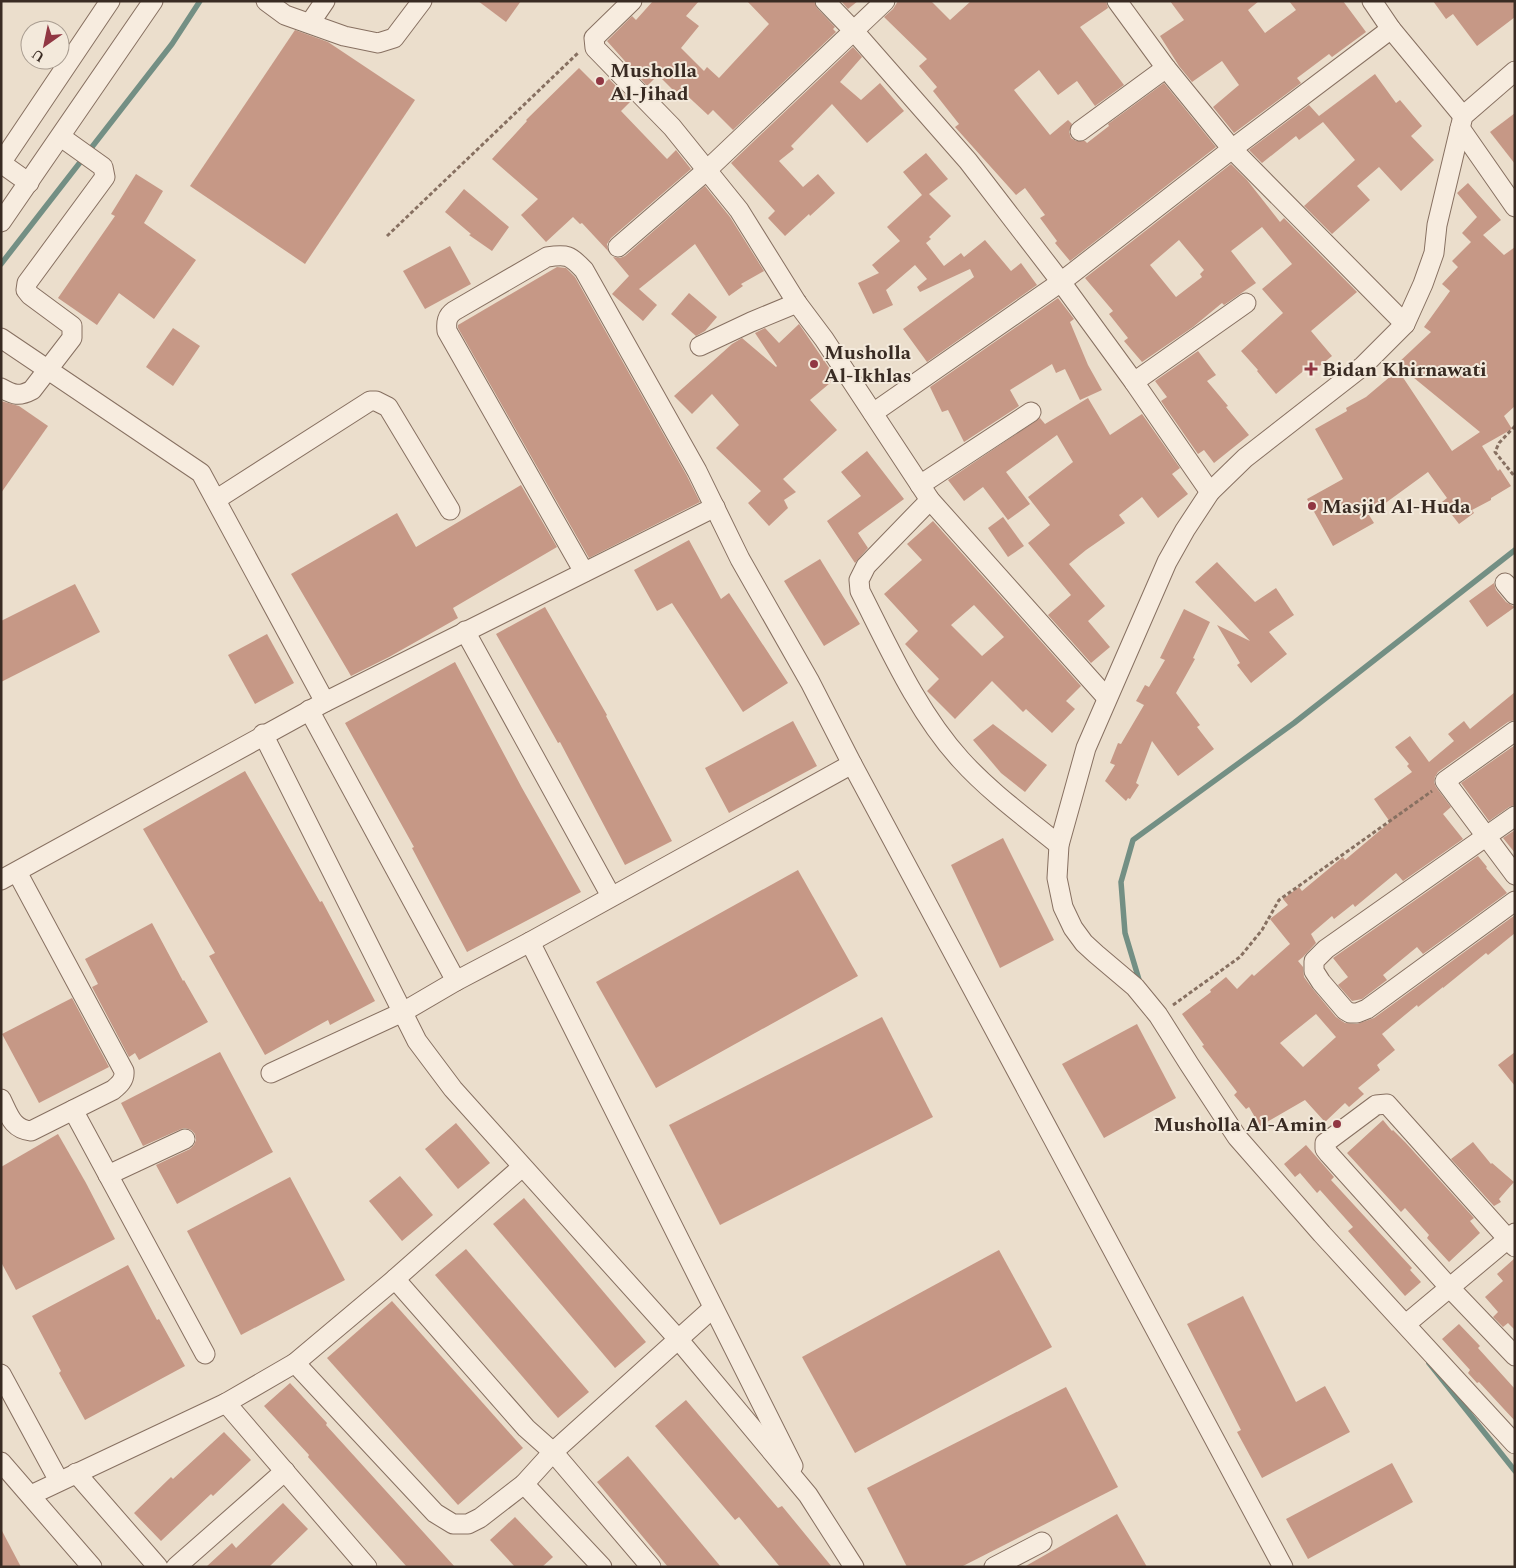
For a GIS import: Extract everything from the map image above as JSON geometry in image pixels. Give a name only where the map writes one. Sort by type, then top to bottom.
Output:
[{"type":"street","points":[[29,183],[1,163],[110,1]]},
{"type":"street","points":[[1,222],[153,1]]},
{"type":"street","points":[[266,1],[286,15],[344,36],[378,43],[394,38],[422,1]]},
{"type":"street","points":[[310,23],[325,1]]},
{"type":"street","points":[[632,1],[594,38],[595,48],[672,127],[739,210],[797,303],[824,339],[925,492],[1107,698]]},
{"type":"street","points":[[825,1],[853,30],[968,161],[1061,282],[1134,382],[1210,492]]},
{"type":"street","points":[[618,247],[707,170],[885,1]]},
{"type":"street","points":[[1372,1],[1461,122],[1515,207]]},
{"type":"street","points":[[1124,4],[1166,68],[1232,149],[1405,324]]},
{"type":"street","points":[[873,413],[1061,282],[1232,149],[1391,29]]},
{"type":"street","points":[[1080,131],[1166,68]]},
{"type":"street","points":[[1515,71],[1461,122],[1437,225],[1434,253],[1424,284],[1405,324],[1364,366],[1245,458],[1210,492],[1184,530],[1167,562],[1086,748],[1059,845],[1057,878],[1063,907],[1073,928],[1084,943],[1135,987],[1158,1015],[1237,1137],[1322,1234],[1515,1444]]},
{"type":"street","points":[[1,388],[17,395],[23,395],[32,390],[72,338],[72,326],[26,290],[27,284],[105,177],[103,167],[61,137]]},
{"type":"street","points":[[584,572],[447,331],[446,324],[449,315],[454,310],[547,257],[565,255],[574,258],[584,270],[693,463],[740,559],[810,682],[852,764],[1283,1567]]},
{"type":"street","points":[[700,346],[797,303]]},
{"type":"street","points":[[1134,382],[1246,303]]},
{"type":"street","points":[[1,338],[201,472],[325,702]]},
{"type":"street","points":[[217,499],[370,401],[376,401],[388,407],[450,510]]},
{"type":"street","points":[[1030,412],[925,492],[866,566],[859,580],[860,591],[925,713],[961,760],[994,792],[1059,845]]},
{"type":"street","points":[[1,1099],[12,1121],[22,1130],[31,1131],[113,1090],[122,1082],[124,1072],[9,876],[308,710],[715,508]]},
{"type":"street","points":[[465,631],[612,896]]},
{"type":"street","points":[[308,710],[456,981]]},
{"type":"street","points":[[1515,731],[1445,782],[1515,875]]},
{"type":"street","points":[[263,734],[417,1041],[453,1089],[678,1339],[808,1495]]},
{"type":"street","points":[[271,1074],[403,1012],[456,981],[852,764]]},
{"type":"street","points":[[1515,816],[1326,949],[1314,961],[1314,971],[1339,1004],[1350,1013],[1357,1013],[1367,1009],[1515,901]]},
{"type":"street","points":[[530,942],[808,1495],[854,1567]]},
{"type":"street","points":[[1406,1324],[1449,1288],[1512,1240],[1387,1104],[1376,1105],[1328,1141],[1324,1146],[1325,1149],[1449,1288],[1515,1356]]},
{"type":"street","points":[[73,1110],[205,1354]]},
{"type":"street","points":[[108,1175],[185,1139]]},
{"type":"street","points":[[31,1495],[226,1403],[295,1364],[522,1167]]},
{"type":"street","points":[[395,1279],[526,1428],[553,1452],[651,1567]]},
{"type":"street","points":[[295,1364],[436,1513],[453,1524],[468,1524],[480,1518],[524,1484],[553,1452],[713,1308]]},
{"type":"street","points":[[1,1374],[59,1481]]},
{"type":"street","points":[[226,1403],[367,1567]]},
{"type":"street","points":[[1,1462],[92,1567]]},
{"type":"street","points":[[176,1567],[285,1471]]},
{"type":"street","points":[[76,1473],[158,1567]]},
{"type":"street","points":[[524,1484],[602,1567]]},
{"type":"street","points":[[994,1567],[1042,1542]]},
{"type":"path","points":[[387,236],[594,38]]},
{"type":"path","points":[[1515,426],[1499,443],[1495,452],[1515,477]]},
{"type":"path","points":[[1158,1015],[1240,957],[1262,930],[1279,900],[1445,782]]},
{"type":"building","points":[[478,1],[521,1],[506,22]]},
{"type":"building","points":[[653,1],[699,1],[686,16],[699,26],[681,48],[704,71],[707,67],[719,78],[769,24],[747,1],[814,1],[817,8],[835,27],[833,29],[836,32],[733,130],[713,110],[708,115],[680,89],[676,93],[658,75],[647,86],[607,41],[632,16],[636,20]]},
{"type":"building","points":[[841,1],[858,1],[848,9]]},
{"type":"building","points":[[898,1],[931,1],[950,20],[971,1],[1106,1],[1108,8],[1080,27],[1124,85],[1095,106],[1077,81],[1058,95],[1039,70],[1014,90],[1050,135],[1068,120],[1072,124],[1069,132],[1071,138],[1087,143],[1109,126],[1108,124],[1164,83],[1216,147],[1070,261],[1055,243],[1057,241],[1040,218],[1045,215],[1025,188],[1016,195],[955,127],[959,124],[933,91],[937,87],[919,66],[927,59],[884,17],[893,9]]},
{"type":"building","points":[[1170,1],[1259,1],[1248,10],[1265,33],[1296,10],[1289,1],[1343,1],[1366,32],[1332,57],[1329,54],[1297,78],[1301,83],[1234,133],[1213,107],[1239,85],[1222,61],[1192,82],[1179,66],[1160,36],[1184,20]]},
{"type":"building","points":[[1433,1],[1515,1],[1515,17],[1477,46],[1453,14],[1446,19]]},
{"type":"building","points":[[295,30],[328,42],[415,100],[305,264],[190,186]]},
{"type":"building","points":[[853,47],[862,57],[840,82],[861,100],[880,83],[904,111],[867,143],[832,104],[791,146],[794,149],[779,161],[803,187],[818,174],[835,193],[785,236],[768,218],[775,211],[731,163]]},
{"type":"building","points":[[579,68],[599,88],[609,79],[631,101],[621,111],[667,159],[676,150],[691,169],[611,238],[607,244],[608,251],[582,223],[580,224],[573,217],[546,242],[521,215],[538,199],[492,159],[526,120]]},
{"type":"building","points":[[1375,74],[1396,103],[1400,100],[1422,126],[1411,136],[1434,160],[1401,191],[1379,167],[1357,186],[1370,200],[1332,234],[1304,206],[1355,160],[1323,122],[1299,140],[1296,136],[1262,163],[1249,150],[1309,105],[1319,116]]},
{"type":"building","points":[[1515,113],[1515,164],[1490,132]]},
{"type":"building","points":[[926,153],[948,179],[929,194],[951,216],[929,237],[931,239],[926,243],[944,266],[961,253],[964,257],[985,240],[1011,271],[1021,263],[1037,285],[927,362],[903,329],[974,277],[970,269],[920,292],[917,287],[927,279],[915,265],[886,290],[893,305],[873,314],[858,283],[879,273],[872,265],[900,241],[887,227],[922,195],[903,172]]},
{"type":"building","points":[[1231,164],[1247,180],[1280,222],[1284,218],[1357,292],[1311,331],[1332,356],[1311,373],[1307,368],[1276,394],[1241,351],[1283,313],[1262,289],[1292,264],[1262,227],[1231,251],[1256,283],[1224,305],[1222,303],[1193,327],[1142,362],[1124,341],[1128,338],[1109,314],[1113,311],[1085,278]],"holes":[[[1179,240],[1204,270],[1200,274],[1202,277],[1176,297],[1150,265]]]},
{"type":"building","points":[[136,174],[163,191],[144,223],[196,260],[154,319],[119,293],[97,325],[58,298],[115,216],[111,214]]},
{"type":"building","points":[[1468,183],[1501,220],[1483,235],[1504,255],[1515,247],[1515,406],[1504,416],[1512,429],[1482,446],[1498,471],[1500,469],[1511,486],[1472,510],[1474,513],[1459,524],[1442,502],[1447,498],[1428,472],[1369,515],[1374,523],[1333,546],[1307,499],[1343,479],[1315,429],[1347,411],[1346,408],[1366,397],[1398,370],[1452,451],[1480,432],[1397,364],[1431,332],[1424,327],[1450,291],[1442,284],[1458,267],[1452,261],[1471,242],[1462,233],[1477,217],[1457,193]]},
{"type":"building","points":[[705,186],[730,217],[764,271],[741,284],[743,286],[729,296],[695,244],[639,289],[657,305],[643,321],[612,294],[629,276],[613,257],[620,258],[625,256]]},
{"type":"building","points":[[464,189],[509,227],[492,251],[469,235],[471,234],[445,212]]},
{"type":"building","points":[[450,246],[471,284],[425,309],[403,271]]},
{"type":"building","points":[[557,267],[566,268],[575,277],[700,502],[589,558],[458,328],[458,325]]},
{"type":"building","points":[[689,293],[717,317],[705,331],[696,336],[671,314]]},
{"type":"building","points":[[1058,298],[1074,319],[1070,322],[1088,365],[1102,390],[1080,400],[1065,369],[1056,373],[1052,364],[1010,390],[1019,406],[964,442],[948,410],[942,412],[930,387]]},
{"type":"building","points":[[799,324],[836,378],[810,400],[837,430],[783,479],[796,492],[784,500],[788,508],[769,526],[748,503],[761,491],[716,448],[739,425],[712,394],[692,414],[674,396],[732,344],[742,338],[776,367],[755,333],[765,328],[779,343]]},
{"type":"building","points":[[173,328],[200,346],[173,386],[146,367]]},
{"type":"building","points":[[1198,351],[1216,375],[1207,381],[1249,435],[1214,463],[1204,450],[1198,454],[1161,401],[1167,397],[1155,381]]},
{"type":"building","points":[[1088,398],[1110,435],[1142,414],[1180,468],[1172,474],[1188,494],[1158,518],[1142,497],[1119,515],[1125,523],[1069,564],[1105,606],[1088,621],[1110,647],[1091,663],[1048,615],[1071,595],[1028,543],[1050,525],[1028,497],[1073,462],[1057,435],[1006,472],[1030,504],[1008,520],[983,487],[964,501],[948,480],[1040,418],[1045,424]]},
{"type":"building","points":[[1,401],[19,406],[48,426],[1,493]]},
{"type":"building","points":[[867,451],[904,499],[858,533],[868,548],[855,563],[827,521],[861,496],[841,472]]},
{"type":"building","points":[[521,485],[557,547],[453,608],[458,618],[351,676],[291,574],[397,513],[416,547]]},
{"type":"building","points":[[1003,517],[1024,546],[1008,557],[988,528]]},
{"type":"building","points":[[933,521],[1081,686],[1066,701],[1075,709],[1052,733],[1026,709],[1023,712],[992,681],[955,719],[927,691],[939,679],[905,644],[918,631],[884,594],[922,560],[907,544]],"holes":[[[974,605],[1004,637],[982,656],[951,625]]]},
{"type":"building","points":[[689,540],[721,599],[729,593],[788,683],[743,712],[672,603],[657,611],[634,570]]},
{"type":"building","points":[[820,559],[860,624],[824,646],[784,581]]},
{"type":"building","points":[[1217,562],[1255,602],[1276,588],[1294,615],[1269,632],[1287,654],[1251,683],[1237,665],[1240,663],[1217,625],[1250,641],[1195,582]]},
{"type":"building","points":[[1494,583],[1496,590],[1506,602],[1515,607],[1487,627],[1469,601]]},
{"type":"building","points":[[75,584],[100,632],[1,682],[1,621]]},
{"type":"building","points":[[545,607],[607,715],[672,841],[625,865],[560,742],[558,743],[496,634]]},
{"type":"building","points":[[1184,609],[1210,622],[1193,658],[1195,659],[1176,693],[1200,725],[1197,727],[1214,749],[1178,776],[1152,741],[1136,783],[1139,785],[1130,799],[1128,798],[1126,801],[1105,781],[1115,765],[1110,763],[1118,743],[1121,744],[1144,705],[1136,701],[1145,685],[1149,687],[1165,660],[1160,658]]},
{"type":"building","points":[[267,634],[294,683],[255,704],[228,655]]},
{"type":"building","points":[[455,662],[522,788],[581,892],[467,952],[412,848],[414,847],[345,723]]},
{"type":"building","points":[[1515,692],[1515,720],[1508,722],[1438,772],[1435,777],[1436,787],[1451,807],[1443,814],[1463,839],[1403,881],[1396,873],[1355,907],[1353,904],[1334,919],[1332,916],[1311,934],[1316,943],[1298,961],[1303,967],[1304,977],[1336,1017],[1345,1023],[1357,1024],[1374,1018],[1515,915],[1515,933],[1488,955],[1486,953],[1418,1007],[1417,1005],[1382,1034],[1395,1050],[1377,1065],[1380,1070],[1358,1088],[1364,1094],[1349,1107],[1345,1103],[1325,1122],[1305,1100],[1260,1126],[1249,1107],[1246,1109],[1234,1095],[1237,1092],[1202,1046],[1204,1045],[1182,1014],[1211,992],[1210,990],[1226,977],[1237,989],[1252,974],[1254,976],[1290,944],[1270,919],[1288,905],[1283,899],[1299,887],[1302,891],[1343,857],[1345,860],[1390,822],[1374,799],[1412,772],[1407,766],[1409,764],[1395,747],[1410,736],[1429,762],[1454,741],[1448,734],[1464,721],[1470,729]],"holes":[[[1316,1014],[1336,1037],[1303,1067],[1280,1043]]]},
{"type":"building","points":[[793,721],[817,766],[729,813],[705,768]]},
{"type":"building","points":[[993,724],[1047,765],[1025,792],[1001,773],[973,740]]},
{"type":"building","points":[[1515,745],[1515,805],[1489,821],[1461,783]]},
{"type":"building","points":[[245,771],[320,902],[322,901],[375,1001],[330,1025],[328,1020],[265,1055],[209,956],[215,953],[143,829]]},
{"type":"building","points":[[1515,830],[1515,853],[1503,838]]},
{"type":"building","points":[[1003,838],[1054,940],[1000,968],[951,865]]},
{"type":"building","points":[[1478,856],[1507,893],[1423,954],[1417,947],[1383,975],[1387,980],[1362,999],[1352,1001],[1338,985],[1348,977],[1333,958]]},
{"type":"building","points":[[798,870],[858,976],[656,1088],[596,982]]},
{"type":"building","points":[[152,923],[183,981],[208,1022],[139,1060],[135,1053],[129,1057],[92,987],[98,984],[85,959]]},
{"type":"building","points":[[72,998],[109,1067],[39,1103],[2,1034]]},
{"type":"building","points":[[882,1017],[933,1117],[720,1225],[669,1125]]},
{"type":"building","points":[[1137,1024],[1176,1098],[1104,1138],[1062,1064]]},
{"type":"building","points":[[220,1052],[273,1152],[177,1204],[156,1165],[190,1149],[196,1140],[195,1134],[185,1128],[143,1146],[121,1103]]},
{"type":"building","points":[[1515,1052],[1515,1086],[1498,1065]]},
{"type":"building","points":[[1383,1120],[1474,1218],[1470,1221],[1480,1233],[1449,1262],[1427,1238],[1429,1235],[1405,1208],[1401,1212],[1347,1153]]},
{"type":"building","points":[[456,1123],[490,1163],[458,1189],[425,1149]]},
{"type":"building","points":[[58,1134],[115,1239],[16,1290],[1,1262],[1,1167]]},
{"type":"building","points":[[1473,1142],[1491,1164],[1514,1182],[1499,1199],[1501,1202],[1494,1206],[1451,1159]]},
{"type":"building","points":[[1306,1145],[1334,1177],[1331,1180],[1412,1268],[1410,1270],[1421,1282],[1405,1296],[1348,1231],[1353,1227],[1320,1190],[1317,1193],[1300,1173],[1295,1177],[1284,1164]]},
{"type":"building","points":[[400,1176],[433,1215],[402,1241],[369,1201]]},
{"type":"building","points":[[290,1177],[345,1280],[241,1335],[187,1231]]},
{"type":"building","points":[[524,1198],[646,1342],[615,1368],[493,1224]]},
{"type":"building","points":[[466,1249],[589,1392],[558,1418],[435,1275]]},
{"type":"building","points":[[999,1250],[1052,1347],[855,1453],[802,1357]]},
{"type":"building","points":[[1515,1258],[1515,1330],[1508,1323],[1503,1327],[1493,1317],[1498,1312],[1485,1297],[1503,1281],[1497,1274]]},
{"type":"building","points":[[128,1265],[157,1320],[159,1319],[185,1366],[85,1420],[59,1373],[61,1371],[32,1316]]},
{"type":"building","points":[[1243,1296],[1296,1402],[1325,1386],[1350,1432],[1262,1478],[1237,1432],[1241,1430],[1187,1324]]},
{"type":"building","points":[[392,1301],[523,1448],[458,1505],[327,1358]]},
{"type":"building","points":[[1459,1324],[1480,1346],[1478,1348],[1515,1389],[1515,1421],[1479,1382],[1477,1383],[1468,1373],[1470,1370],[1442,1339]]},
{"type":"building","points":[[290,1383],[455,1567],[407,1567],[308,1457],[309,1455],[264,1406]]},
{"type":"building","points":[[1066,1387],[1118,1487],[961,1567],[907,1567],[867,1488]]},
{"type":"building","points":[[686,1400],[778,1508],[782,1506],[832,1567],[780,1567],[739,1517],[735,1520],[655,1426]]},
{"type":"building","points":[[224,1432],[251,1460],[161,1541],[134,1513],[171,1477],[173,1479]]},
{"type":"building","points":[[628,1456],[721,1567],[668,1567],[597,1482]]},
{"type":"building","points":[[1392,1463],[1413,1502],[1308,1559],[1286,1519]]},
{"type":"building","points":[[283,1503],[308,1529],[269,1567],[206,1567],[232,1543],[236,1548]]},
{"type":"building","points":[[1117,1514],[1147,1567],[1024,1567]]},
{"type":"building","points":[[515,1517],[553,1557],[542,1567],[515,1567],[490,1540]]},
{"type":"building","points":[[1,1529],[21,1567],[1,1567]]},
{"type":"waterway","points":[[1,264],[172,44],[200,1]]},
{"type":"waterway","points":[[1140,983],[1125,933],[1121,882],[1133,840],[1294,723],[1515,550]]},
{"type":"waterway","points":[[1429,1363],[1515,1471]]},
{"type":"place","name":"Musholla Al-Jihad","points":[[600,81]]},
{"type":"place","name":"Musholla Al-Ikhlas","points":[[814,364]]},
{"type":"place","name":"Bidan Khirnawati","points":[[1311,369]]},
{"type":"place","name":"Masjid Al-Huda","points":[[1312,506]]},
{"type":"place","name":"Musholla Al-Amin","points":[[1337,1124]]}]
